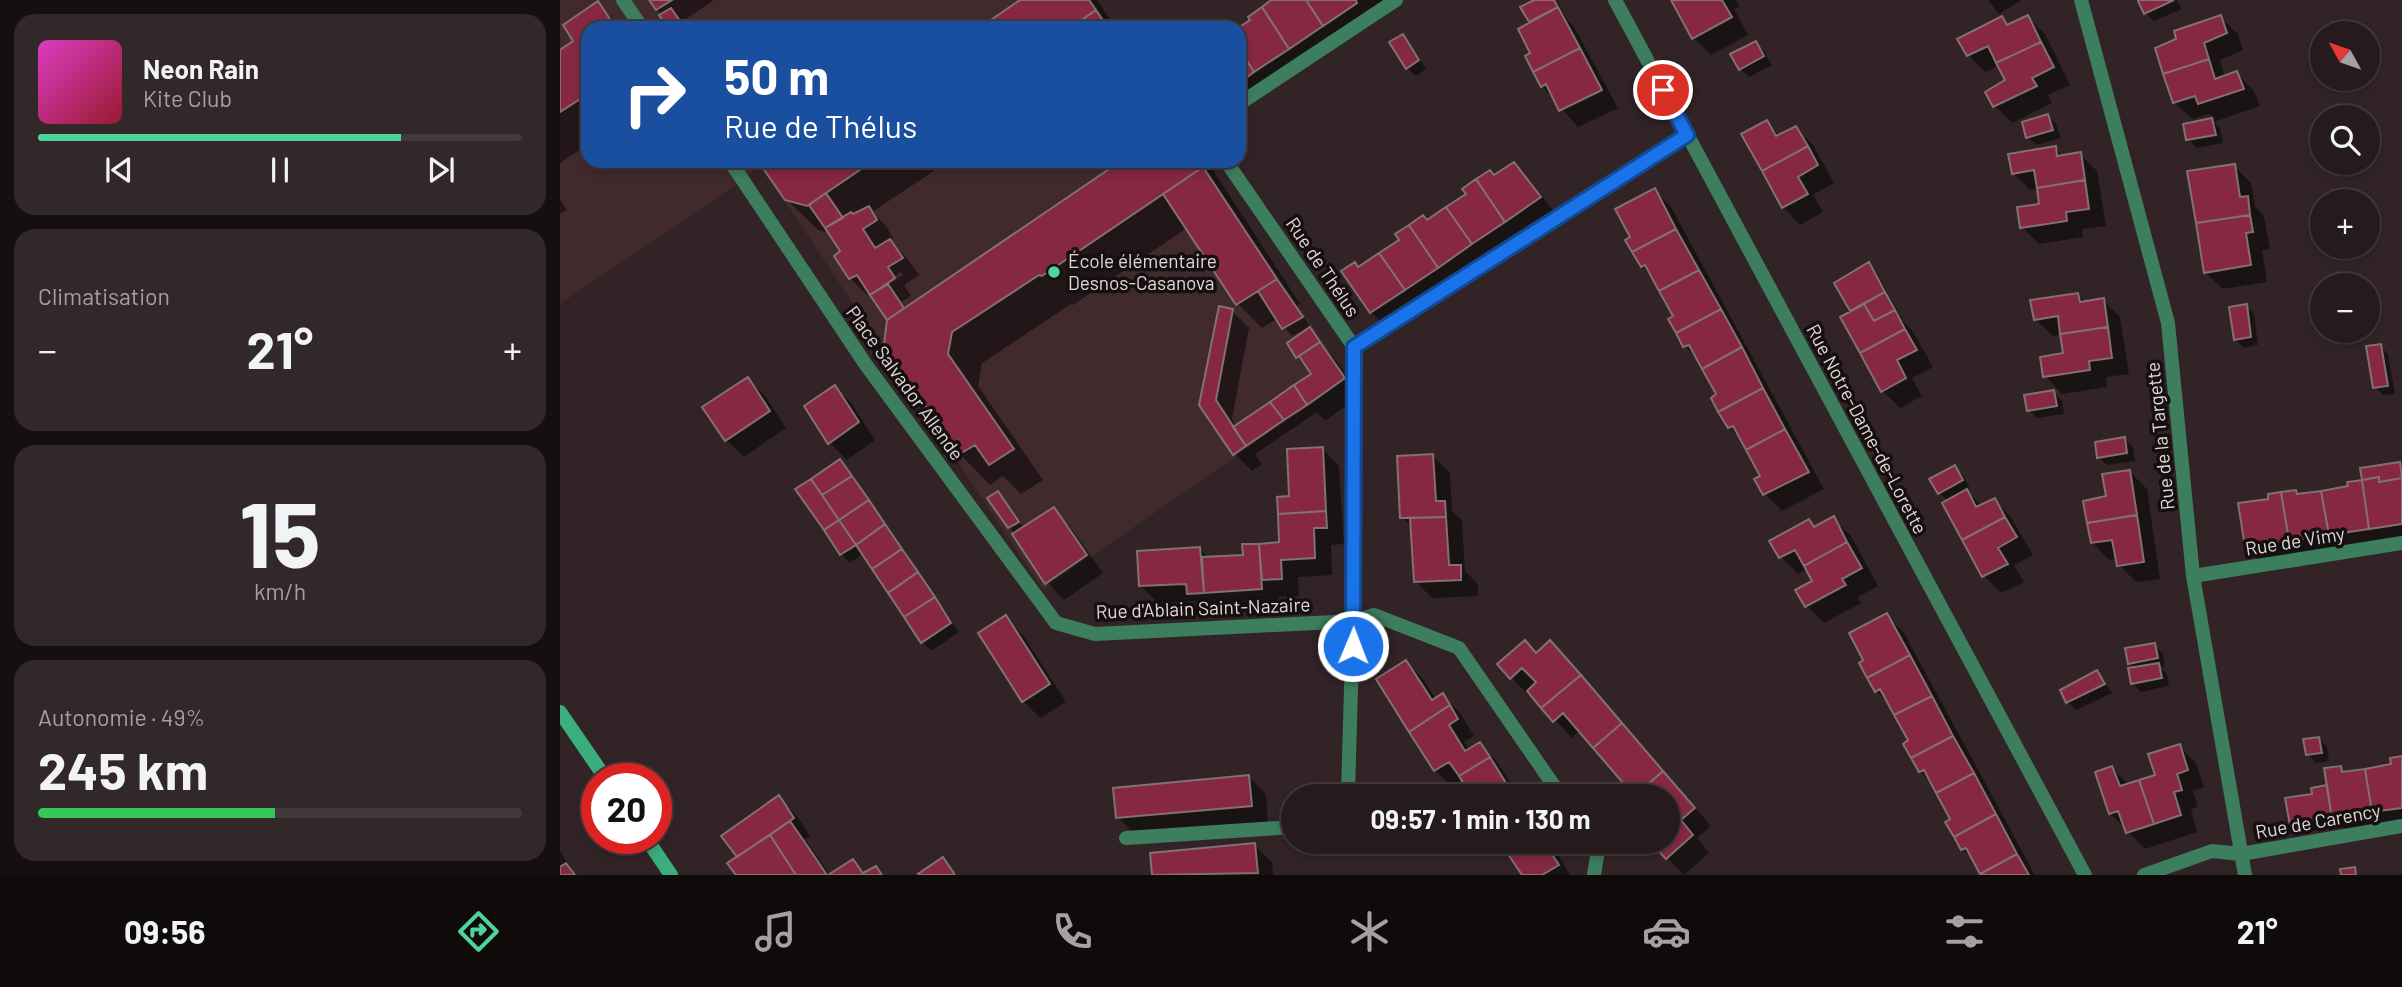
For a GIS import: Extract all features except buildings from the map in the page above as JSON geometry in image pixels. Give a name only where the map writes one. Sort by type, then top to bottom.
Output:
[{"type":"main road","points":[[560,712],[595,763]]},
{"type":"main road","points":[[657,854],[671,875]]},
{"type":"street","points":[[623,0],[637,21]]},
{"type":"street","points":[[1246,99],[1396,0]]},
{"type":"street","name":"Rue Notre-Dame-de-Lorette","points":[[1615,0],[2085,875]]},
{"type":"street","name":"Rue de la Targette","points":[[2081,0],[2168,323],[2193,576],[2245,875]]},
{"type":"street","name":"Rue de Thélus","points":[[1231,168],[1354,347],[1687,135]]},
{"type":"street","name":"Place Salvador Allende","points":[[735,168],[866,365],[1056,623]]},
{"type":"street","points":[[1348,784],[1353,621],[1354,347]]},
{"type":"street","name":"Rue de Vimy","points":[[2193,576],[2402,544]]},
{"type":"street","name":"Rue d'Ablain Saint-Nazaire","points":[[1056,623],[1096,634],[1353,621],[1374,615],[1459,648],[1553,784]]},
{"type":"street","name":"Rue de Carency","points":[[2144,875],[2212,851],[2241,854],[2402,826]]},
{"type":"street","points":[[1126,838],[1281,828]]},
{"type":"street","points":[[1594,875],[1597,854]]},
{"type":"shaded area","name":"École élémentaire Desnos-Casanova","points":[[560,0],[1092,0],[1106,21],[581,21],[581,168],[757,168],[560,304]]},
{"type":"shaded area","name":"École élémentaire Desnos-Casanova","points":[[763,168],[1206,168],[1348,379],[1043,590]]},
{"type":"place","name":"École élémentaire Desnos-Casanova","points":[[1054,272]]},
{"type":"route","points":[[1353,646],[1354,347],[1687,135],[1663,90]]}]
